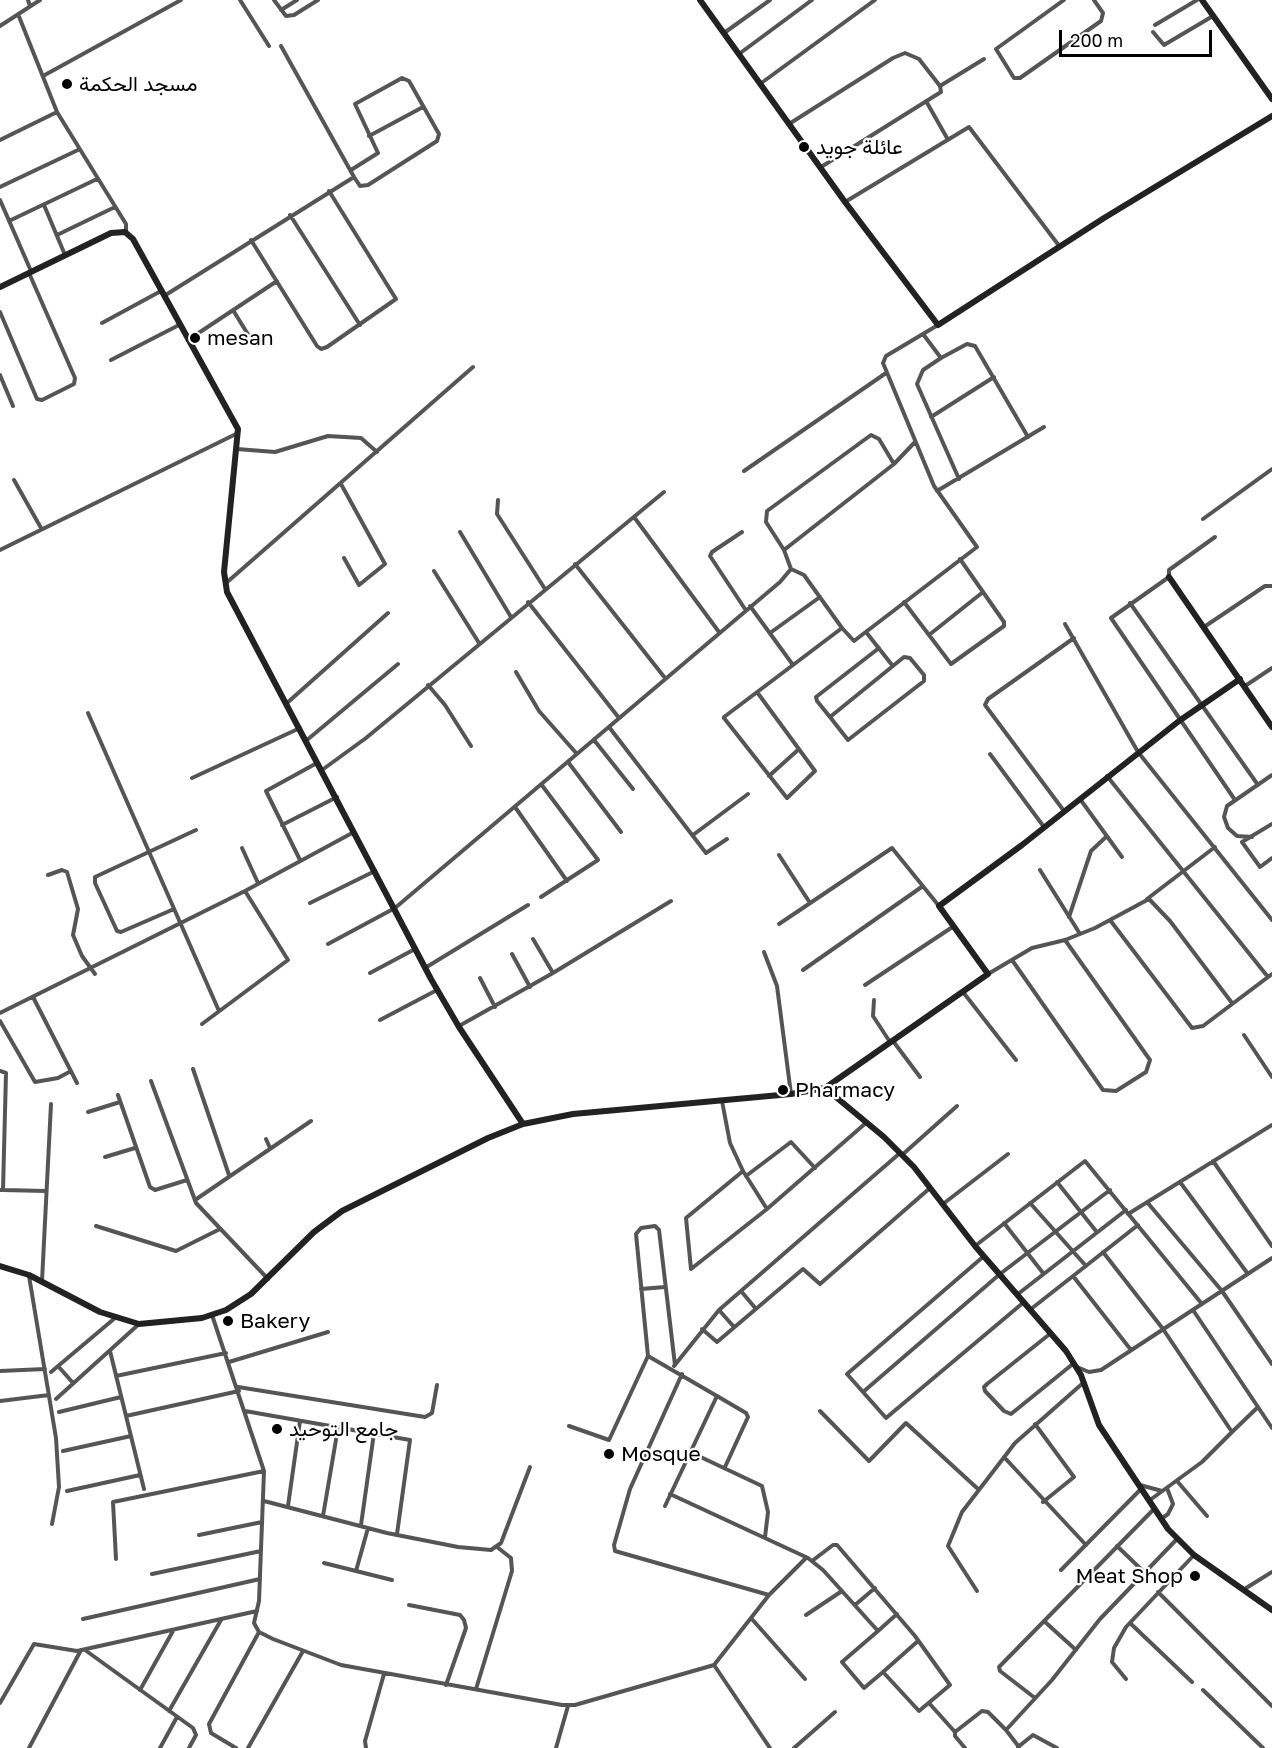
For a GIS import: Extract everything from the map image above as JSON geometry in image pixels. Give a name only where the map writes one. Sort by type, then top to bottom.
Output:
[{"type":"street","points":[[28,0],[30,6]]},
{"type":"street","points":[[0,26],[40,0]]},
{"type":"street","points":[[43,76],[181,0]]},
{"type":"street","points":[[240,0],[269,46]]},
{"type":"street","points":[[274,0],[286,15],[294,15],[318,0]]},
{"type":"street","points":[[281,10],[297,0]]},
{"type":"street","points":[[700,0],[845,202],[938,325]]},
{"type":"street","points":[[724,33],[770,0]]},
{"type":"street","points":[[739,54],[812,0]]},
{"type":"street","points":[[760,84],[874,0]]},
{"type":"street","points":[[1064,0],[996,49],[1014,78],[1020,78],[1101,21],[1103,13],[1094,0]]},
{"type":"street","points":[[1155,25],[1197,0]]},
{"type":"street","points":[[1202,0],[1272,99]]},
{"type":"street","points":[[18,15],[57,112],[78,150],[128,227],[125,232]]},
{"type":"street","points":[[1153,32],[1164,45],[1214,16]]},
{"type":"street","points":[[281,46],[359,185],[364,186],[439,140],[439,134],[406,78],[356,102],[354,107],[378,155],[351,170]]},
{"type":"street","points":[[789,124],[893,58],[905,53],[919,59],[940,86],[941,92],[820,167]]},
{"type":"street","points":[[940,86],[984,59]]},
{"type":"street","points":[[926,101],[947,138]]},
{"type":"street","points":[[369,135],[423,106]]},
{"type":"street","points":[[0,140],[57,112]]},
{"type":"street","points":[[894,464],[879,439],[871,435],[767,511],[766,522],[784,550],[791,569],[804,575],[853,641],[975,549],[976,544],[937,491],[886,372],[884,358],[1061,248],[1104,218],[1272,116]]},
{"type":"street","points":[[845,202],[947,138],[966,127],[971,128],[1061,248]]},
{"type":"street","points":[[0,187],[78,150]]},
{"type":"street","points":[[102,323],[162,294],[329,190],[354,177]]},
{"type":"street","points":[[9,222],[97,179]]},
{"type":"street","points":[[251,240],[320,349],[360,325],[396,299],[329,190]]},
{"type":"street","points":[[0,200],[75,378],[75,383],[42,400],[37,399],[0,312]]},
{"type":"street","points":[[44,205],[65,255]]},
{"type":"street","points":[[57,235],[115,207]]},
{"type":"street","points":[[290,215],[360,325]]},
{"type":"street","points":[[0,287],[111,233],[125,232],[133,239],[235,423],[238,433],[225,584],[425,968],[459,1027],[523,1124]]},
{"type":"street","points":[[188,340],[277,281]]},
{"type":"street","points":[[233,310],[252,341]]},
{"type":"street","points":[[111,360],[179,325]]},
{"type":"street","points":[[923,334],[941,358]]},
{"type":"street","points":[[959,479],[917,384],[917,378],[923,369],[941,358],[967,344],[972,345],[994,377],[1028,437]]},
{"type":"street","points":[[225,584],[473,367]]},
{"type":"street","points":[[744,471],[886,372]]},
{"type":"street","points":[[0,375],[14,406]]},
{"type":"street","points":[[931,417],[994,377]]},
{"type":"street","points":[[937,491],[1044,427]]},
{"type":"street","points":[[0,550],[238,433]]},
{"type":"street","points":[[237,449],[275,452],[320,436],[337,436],[361,438],[377,452]]},
{"type":"street","points":[[784,550],[894,464],[915,442]]},
{"type":"street","points":[[1203,519],[1272,469]]},
{"type":"street","points":[[14,480],[41,528]]},
{"type":"street","points":[[341,484],[385,564],[359,585],[344,558]]},
{"type":"street","points":[[322,770],[348,753],[574,563],[663,492]]},
{"type":"street","points":[[498,500],[498,514],[544,589]]},
{"type":"street","points":[[634,516],[719,632]]},
{"type":"street","points":[[460,532],[511,616]]},
{"type":"street","points":[[742,532],[712,552],[710,556],[745,609]]},
{"type":"street","points":[[1215,537],[1169,570],[1169,577],[1271,724]]},
{"type":"street","points":[[904,602],[952,664],[1004,626],[1004,622],[960,559]]},
{"type":"street","points":[[574,563],[665,678]]},
{"type":"street","points":[[328,944],[395,908],[578,754],[791,569]]},
{"type":"street","points":[[434,571],[479,643]]},
{"type":"street","points":[[1169,577],[1130,603],[1111,619],[1234,800]]},
{"type":"street","points":[[1204,628],[1265,586],[1272,586]]},
{"type":"street","points":[[929,635],[983,592]]},
{"type":"street","points":[[770,633],[820,597]]},
{"type":"street","points":[[528,602],[619,718]]},
{"type":"street","points":[[1130,603],[1200,706],[1258,785]]},
{"type":"street","points":[[750,606],[793,665]]},
{"type":"street","points":[[287,703],[388,613]]},
{"type":"street","points":[[1065,624],[1138,752],[1272,920]]},
{"type":"street","points":[[757,692],[815,771],[788,798],[785,798],[724,718],[757,692],[842,628]]},
{"type":"street","points":[[866,632],[892,665]]},
{"type":"street","points":[[1064,811],[985,705],[988,699],[1074,638]]},
{"type":"street","points":[[830,717],[892,665],[909,656],[924,675],[925,680],[851,739],[846,738],[817,701],[817,695],[879,648]]},
{"type":"street","points":[[307,740],[398,664]]},
{"type":"street","points":[[1245,686],[1272,668]]},
{"type":"street","points":[[516,672],[539,711],[578,754]]},
{"type":"street","points":[[939,906],[1044,828],[1179,721],[1240,679]]},
{"type":"street","points":[[429,685],[445,705],[471,746]]},
{"type":"street","points":[[88,713],[219,1011]]},
{"type":"street","points":[[609,727],[707,853],[727,839]]},
{"type":"street","points":[[192,778],[300,728]]},
{"type":"street","points":[[594,740],[633,789]]},
{"type":"street","points":[[769,776],[799,749]]},
{"type":"street","points":[[990,754],[1044,828]]},
{"type":"street","points":[[300,860],[266,790],[318,762]]},
{"type":"street","points":[[568,762],[621,832]]},
{"type":"street","points":[[1252,837],[1237,836],[1228,828],[1225,812],[1234,800],[1272,775]]},
{"type":"street","points":[[1107,776],[1270,976],[1203,1026],[1190,1027],[1110,920]]},
{"type":"street","points":[[541,784],[597,858],[597,861],[541,897]]},
{"type":"street","points":[[693,835],[747,794]]},
{"type":"street","points":[[282,825],[337,797]]},
{"type":"street","points":[[1080,798],[1122,857]]},
{"type":"street","points":[[515,807],[567,880]]},
{"type":"street","points":[[1272,824],[1242,842],[1260,867],[1272,858]]},
{"type":"street","points":[[174,909],[121,932],[114,928],[95,884],[95,876],[196,830]]},
{"type":"street","points":[[0,1012],[180,921],[245,891],[355,831]]},
{"type":"street","points":[[1069,916],[1091,851],[1107,836]]},
{"type":"street","points":[[0,1266],[29,1275],[115,1318],[140,1324],[185,1322],[212,1315],[235,1305],[268,1280],[314,1232],[342,1211],[488,1138],[523,1124],[573,1114],[791,1094],[825,1088],[988,974],[1036,946],[1065,940],[1110,920],[1146,899],[1215,847]]},
{"type":"street","points":[[242,848],[258,883]]},
{"type":"street","points":[[779,924],[892,848],[939,906],[988,974]]},
{"type":"street","points":[[779,855],[810,903]]},
{"type":"street","points":[[48,875],[62,870],[67,872],[78,909],[73,934],[94,974]]},
{"type":"street","points":[[1040,870],[1080,934]]},
{"type":"street","points":[[310,903],[375,871]]},
{"type":"street","points":[[803,970],[923,886]]},
{"type":"street","points":[[202,1024],[288,960],[245,891]]},
{"type":"street","points":[[1146,899],[1154,902],[1163,912],[1232,1003]]},
{"type":"street","points":[[459,1027],[530,987],[671,901]]},
{"type":"street","points":[[425,968],[528,905]]},
{"type":"street","points":[[865,985],[954,926]]},
{"type":"street","points":[[533,939],[553,973]]},
{"type":"street","points":[[1012,960],[1103,1090],[1116,1091],[1146,1072],[1150,1060],[1065,940]]},
{"type":"street","points":[[370,973],[415,949]]},
{"type":"street","points":[[764,952],[777,986],[791,1094]]},
{"type":"street","points":[[512,954],[530,987]]},
{"type":"street","points":[[480,978],[495,1006]]},
{"type":"street","points":[[380,1020],[438,990]]},
{"type":"street","points":[[963,991],[1016,1060]]},
{"type":"street","points":[[33,997],[77,1083]]},
{"type":"street","points":[[874,1000],[873,1016],[920,1077]]},
{"type":"street","points":[[0,1021],[35,1082],[58,1078],[70,1071]]},
{"type":"street","points":[[1244,1035],[1272,1077]]},
{"type":"street","points":[[193,1069],[229,1175]]},
{"type":"street","points":[[0,1071],[6,1073],[2,1190],[46,1191]]},
{"type":"street","points":[[151,1081],[195,1200],[268,1280]]},
{"type":"street","points":[[825,1088],[867,1122],[901,1154],[1076,1365],[1099,1425],[1160,1520],[1194,1555],[1272,1610]]},
{"type":"street","points":[[118,1095],[135,1148],[152,1189],[187,1180]]},
{"type":"street","points":[[722,1101],[727,1132],[745,1174],[766,1209]]},
{"type":"street","points":[[88,1112],[120,1102]]},
{"type":"street","points":[[42,1281],[51,1104]]},
{"type":"street","points":[[673,1367],[719,1310],[957,1106]]},
{"type":"street","points":[[195,1200],[311,1121]]},
{"type":"street","points":[[815,1168],[793,1141],[686,1218],[690,1268],[694,1268],[766,1209],[815,1168],[867,1122]]},
{"type":"street","points":[[1018,1294],[1096,1231],[1272,1125]]},
{"type":"street","points":[[266,1139],[270,1148]]},
{"type":"street","points":[[105,1157],[135,1148]]},
{"type":"street","points":[[943,1204],[1008,1154]]},
{"type":"street","points":[[975,1246],[1085,1161],[1202,1304]]},
{"type":"street","points":[[1213,1161],[1272,1245]]},
{"type":"street","points":[[1057,1182],[1096,1231]]},
{"type":"street","points":[[1180,1182],[1248,1274]]},
{"type":"street","points":[[702,1329],[716,1342],[803,1269],[820,1284],[930,1188]]},
{"type":"street","points":[[863,1392],[1000,1274],[1110,1190]]},
{"type":"street","points":[[1147,1202],[1222,1292],[1272,1364]]},
{"type":"street","points":[[1030,1203],[1086,1266]]},
{"type":"street","points":[[1004,1223],[1043,1273]]},
{"type":"street","points":[[1031,1309],[1138,1225]]},
{"type":"street","points":[[96,1226],[176,1251],[220,1229]]},
{"type":"street","points":[[569,1426],[607,1440],[610,1438],[648,1356],[636,1234],[641,1228],[658,1228],[673,1367]]},
{"type":"street","points":[[1103,1252],[1163,1329],[1232,1432]]},
{"type":"street","points":[[984,1256],[847,1374],[886,1418],[1024,1301]]},
{"type":"street","points":[[1076,1365],[1085,1371],[1097,1371],[1272,1258]]},
{"type":"street","points":[[29,1275],[49,1395],[58,1468],[58,1487],[52,1524]]},
{"type":"street","points":[[1073,1276],[1131,1350]]},
{"type":"street","points":[[641,1289],[665,1287]]},
{"type":"street","points":[[741,1292],[756,1309]]},
{"type":"street","points":[[719,1310],[734,1327]]},
{"type":"street","points":[[1193,1310],[1272,1428]]},
{"type":"street","points":[[212,1315],[264,1471],[260,1579],[254,1623],[259,1632],[303,1651],[341,1665],[384,1674],[568,1706],[714,1665],[769,1595],[806,1558]]},
{"type":"street","points":[[51,1372],[115,1318]]},
{"type":"street","points":[[56,1399],[140,1324]]},
{"type":"street","points":[[229,1362],[328,1332]]},
{"type":"street","points":[[1051,1333],[1003,1370],[984,1389],[1004,1411],[1011,1414],[1076,1365]]},
{"type":"street","points":[[110,1351],[144,1489]]},
{"type":"street","points":[[116,1376],[226,1353]]},
{"type":"street","points":[[648,1356],[673,1367],[746,1413],[748,1417],[725,1467]]},
{"type":"street","points":[[58,1366],[73,1383]]},
{"type":"street","points":[[0,1371],[45,1369]]},
{"type":"street","points":[[682,1374],[630,1489],[614,1545],[615,1551],[769,1595]]},
{"type":"street","points":[[977,1590],[948,1544],[962,1512],[1004,1457],[1035,1424],[1083,1383]]},
{"type":"street","points":[[126,1416],[238,1389],[425,1417],[432,1413],[437,1385]]},
{"type":"street","points":[[0,1401],[49,1395]]},
{"type":"street","points":[[665,1506],[717,1396]]},
{"type":"street","points":[[59,1412],[121,1397]]},
{"type":"street","points":[[1147,1502],[1177,1481],[1258,1407]]},
{"type":"street","points":[[245,1411],[409,1439],[411,1443],[397,1534]]},
{"type":"street","points":[[820,1411],[868,1461],[906,1423],[978,1489]]},
{"type":"street","points":[[288,1506],[300,1421]]},
{"type":"street","points":[[1035,1424],[1074,1478],[1043,1502]]},
{"type":"street","points":[[323,1516],[338,1428]]},
{"type":"street","points":[[361,1525],[374,1433]]},
{"type":"street","points":[[63,1451],[131,1436]]},
{"type":"street","points":[[690,1452],[725,1467],[764,1488],[768,1512],[765,1537]]},
{"type":"street","points":[[1004,1457],[1043,1502],[1086,1545]]},
{"type":"street","points":[[497,1547],[530,1467]]},
{"type":"street","points":[[116,1559],[113,1502],[264,1471]]},
{"type":"street","points":[[67,1491],[140,1475]]},
{"type":"street","points":[[1177,1481],[1207,1516]]},
{"type":"street","points":[[1136,1483],[1164,1490],[1173,1504],[1168,1514],[1160,1520]]},
{"type":"street","points":[[1061,1570],[1140,1490]]},
{"type":"street","points":[[670,1494],[812,1561],[878,1631]]},
{"type":"street","points":[[264,1501],[368,1528],[458,1547],[485,1550],[497,1547]]},
{"type":"street","points":[[1035,1698],[999,1669],[1153,1510]]},
{"type":"street","points":[[199,1535],[262,1521]]},
{"type":"street","points":[[356,1571],[368,1528]]},
{"type":"street","points":[[1006,1730],[1100,1619],[1177,1539]]},
{"type":"street","points":[[812,1561],[836,1545],[897,1614],[951,1683],[917,1711],[883,1672]]},
{"type":"street","points":[[1117,1546],[1145,1573]]},
{"type":"street","points":[[476,1689],[512,1571],[511,1558],[497,1547]]},
{"type":"street","points":[[152,1574],[261,1551]]},
{"type":"street","points":[[1126,1679],[1111,1656],[1118,1641],[1130,1623],[1194,1555]]},
{"type":"street","points":[[324,1563],[392,1580]]},
{"type":"street","points":[[1243,1590],[1272,1572]]},
{"type":"street","points":[[83,1619],[260,1579]]},
{"type":"street","points":[[855,1605],[874,1588]]},
{"type":"street","points":[[806,1615],[842,1591]]},
{"type":"street","points":[[1158,1592],[1272,1706]]},
{"type":"street","points":[[409,1605],[460,1615],[464,1620],[466,1628],[446,1685]]},
{"type":"street","points":[[0,1702],[34,1644],[66,1651],[83,1650],[257,1611]]},
{"type":"street","points":[[897,1614],[842,1662],[864,1688],[919,1641]]},
{"type":"street","points":[[751,1618],[805,1679]]},
{"type":"street","points":[[169,1711],[221,1619]]},
{"type":"street","points":[[1044,1621],[1076,1650]]},
{"type":"street","points":[[1130,1623],[1192,1682]]},
{"type":"street","points":[[140,1690],[174,1630]]},
{"type":"street","points":[[236,1748],[211,1733],[208,1724],[259,1632]]},
{"type":"street","points":[[83,1650],[195,1731],[192,1747]]},
{"type":"street","points":[[29,1748],[83,1650]]},
{"type":"street","points":[[248,1748],[303,1651]]},
{"type":"street","points":[[714,1665],[770,1748]]},
{"type":"street","points":[[366,1748],[365,1741],[384,1674]]},
{"type":"street","points":[[1203,1690],[1263,1748]]},
{"type":"street","points":[[928,1703],[955,1732],[955,1736],[965,1748]]},
{"type":"street","points":[[556,1748],[568,1706]]},
{"type":"street","points":[[955,1732],[985,1710],[1006,1730],[1018,1747],[1033,1735],[1057,1748]]},
{"type":"street","points":[[794,1748],[835,1712]]},
{"type":"street","points":[[160,1748],[177,1717]]},
{"type":"place","name":"مسجد الحكمة","points":[[67,84]]},
{"type":"place","name":"عائلة جويد","points":[[804,147]]},
{"type":"place","name":"mesan","points":[[195,338]]},
{"type":"place","name":"Pharmacy","points":[[783,1090]]},
{"type":"place","name":"Bakery","points":[[228,1321]]},
{"type":"place","name":"جامع التوحيد","points":[[277,1429]]},
{"type":"place","name":"Mosque","points":[[609,1454]]},
{"type":"place","name":"Meat Shop","points":[[1195,1576]]}]
